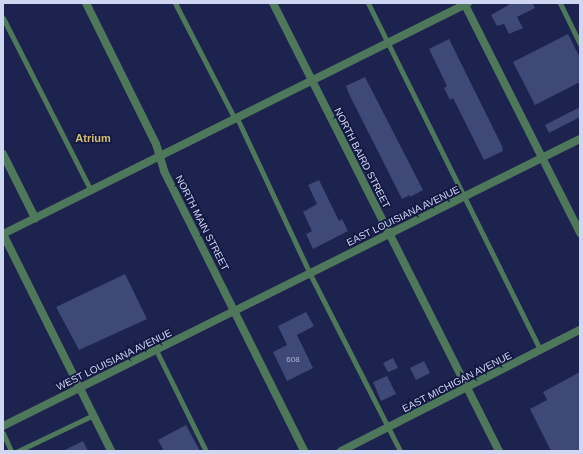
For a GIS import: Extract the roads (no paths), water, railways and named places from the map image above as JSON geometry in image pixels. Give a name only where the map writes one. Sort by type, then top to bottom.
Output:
[{"type":"street","name":"NORTH MAIN STREET","points":[[86,3],[156,144],[164,171],[304,451]]},
{"type":"street","name":"NORTH BAIRD STREET","points":[[273,3],[311,81],[499,451]]},
{"type":"street","points":[[111,451],[3,234],[466,4],[580,233]]},
{"type":"street","name":"EAST LOUISIANA AVENUE","points":[[234,311],[580,139]]},
{"type":"street","points":[[3,154],[35,218]]},
{"type":"street","name":"WEST LOUISIANA AVENUE","points":[[3,426],[234,311]]},
{"type":"street","name":"EAST MICHIGAN AVENUE","points":[[342,451],[580,330]]},
{"type":"lane","points":[[175,3],[236,119],[310,274],[400,451]]},
{"type":"lane","points":[[368,3],[540,350]]},
{"type":"lane","points":[[560,3],[580,44]]},
{"type":"lane","points":[[3,18],[91,190]]},
{"type":"lane","points":[[156,350],[206,451]]},
{"type":"lane","points":[[18,451],[93,415]]},
{"type":"lane","points":[[3,433],[11,451]]},
{"type":"district","name":"Atrium","points":[[93,138]]}]
